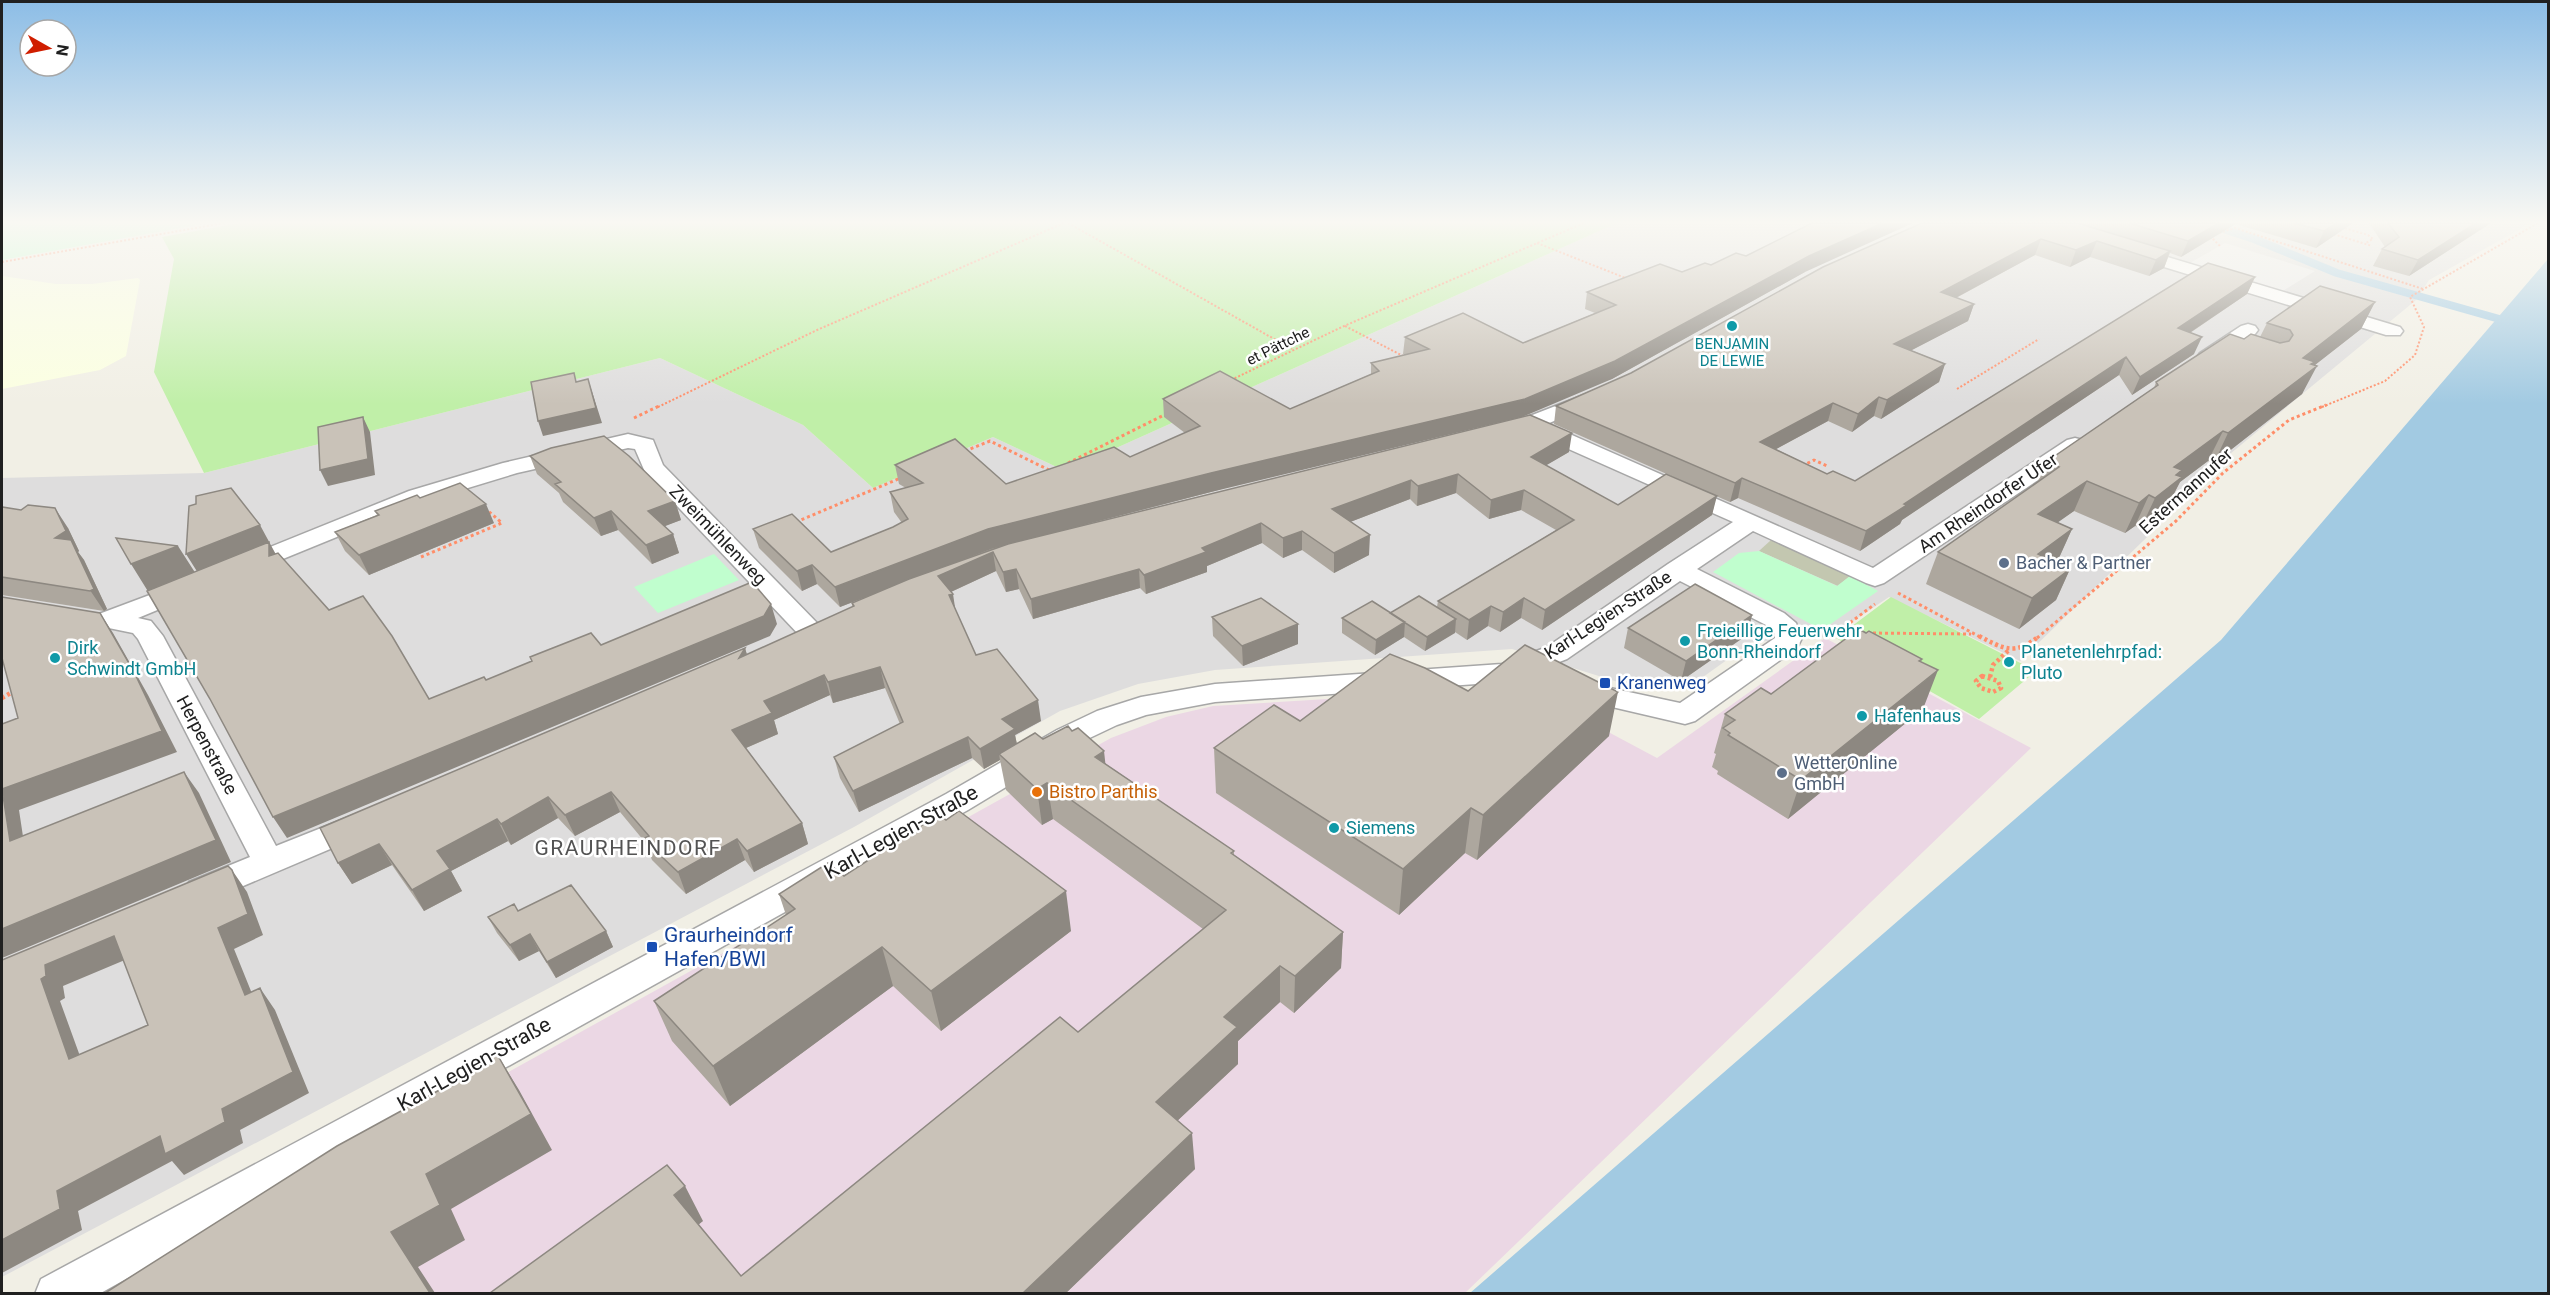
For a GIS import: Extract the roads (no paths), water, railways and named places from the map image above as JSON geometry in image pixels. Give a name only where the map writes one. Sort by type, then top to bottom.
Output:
[{"type":"street","points":[[2239,283],[2393,331]]},
{"type":"street","points":[[2192,367],[2248,330]]},
{"type":"street","points":[[2221,348],[2249,357]]},
{"type":"street","points":[[1486,435],[1530,424],[1601,393]]},
{"type":"street","points":[[1530,424],[1751,521]]},
{"type":"street","name":"Am Rheindorfer Ufer","points":[[1751,521],[1884,584],[2092,433]]},
{"type":"street","name":"Zweimühlenweg","points":[[110,620],[417,496],[512,468],[628,441],[645,445],[653,467],[822,628],[779,646]]},
{"type":"street","name":"Karl-Legien-Straße","points":[[1506,673],[1557,653],[1677,569],[1751,521]]},
{"type":"street","name":"Karl-Legien-Straße","points":[[56,1293],[957,802],[1067,737],[1107,718],[1141,706],[1215,693],[1506,673],[1685,714],[1788,642],[1790,635],[1786,627],[1775,619],[1677,569]]},
{"type":"street","name":"Herpenstraße","points":[[78,616],[142,627],[150,636],[269,862]]},
{"type":"street","points":[[173,903],[388,812]]},
{"type":"water","points":[[2527,283],[2548,283],[2548,1293],[1470,1293],[2221,640]]},
{"type":"waterway","points":[[2374,283],[2510,322]]},
{"type":"place","name":"BENJAMIN DE LEWIE","points":[[1732,326]]},
{"type":"place","name":"Bacher & Partner","points":[[2004,563]]},
{"type":"place","name":"Freieillige Feuerwehr Bonn-Rheindorf","points":[[1685,641]]},
{"type":"place","name":"Dirk Schwindt GmbH","points":[[55,658]]},
{"type":"place","name":"Planetenlehrpfad: Pluto","points":[[2009,662]]},
{"type":"place","name":"Kranenweg","points":[[1605,683]]},
{"type":"place","name":"Hafenhaus","points":[[1862,716]]},
{"type":"place","name":"WetterOnline GmbH","points":[[1782,773]]},
{"type":"place","name":"Bistro Parthis","points":[[1037,792]]},
{"type":"place","name":"Siemens","points":[[1334,828]]},
{"type":"place","name":"Graurheindorf Hafen/BWI","points":[[652,947]]},
{"type":"district","name":"GRAURHEINDORF","points":[[628,848]]}]
